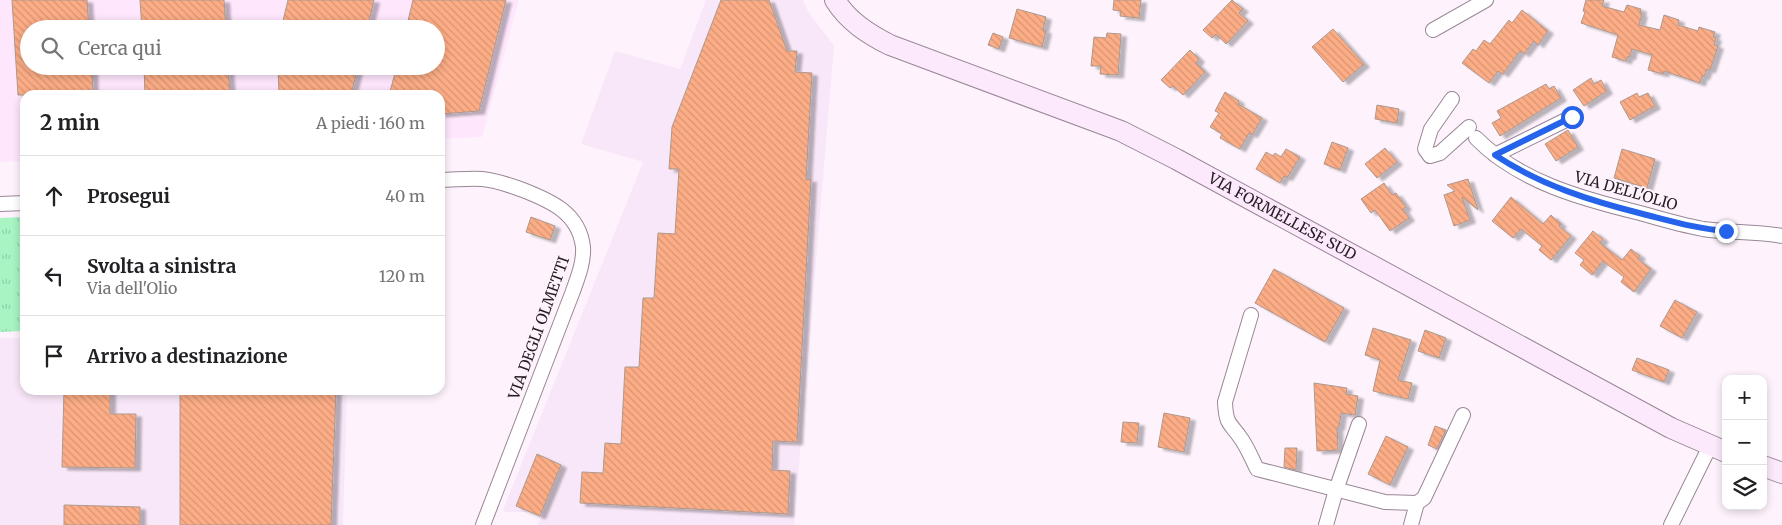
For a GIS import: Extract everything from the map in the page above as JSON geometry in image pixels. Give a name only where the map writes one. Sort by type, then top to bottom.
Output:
[{"type":"street","name":"VIA FORMELLESE SUD","points":[[835,0],[847,17],[855,24],[885,43],[1121,132],[1140,141],[1184,163],[1670,428],[1718,449]]},
{"type":"street","points":[[1433,30],[1486,0]]},
{"type":"street","name":"VIA DELL'OLIO","points":[[1452,99],[1431,129],[1425,148],[1430,156],[1440,153],[1473,132],[1495,155],[1521,172],[1606,205],[1703,229],[1749,231],[1782,236]]},
{"type":"street","points":[[1495,155],[1572,117]]},
{"type":"street","name":"VIA DEGLI OLMETTI","points":[[445,180],[489,180],[504,183],[541,197],[558,206],[571,218],[581,237],[583,247],[582,265],[573,291],[483,525]]},
{"type":"street","points":[[0,204],[20,202]]},
{"type":"street","points":[[1251,315],[1225,402],[1225,416],[1229,425],[1243,442],[1257,469],[1385,502],[1418,504]]},
{"type":"street","points":[[1411,525],[1418,504],[1424,498],[1462,415]]},
{"type":"street","points":[[1326,525],[1359,424]]},
{"type":"street","points":[[1671,525],[1718,449]]},
{"type":"street","points":[[1767,467],[1782,473]]},
{"type":"shaded area","points":[[0,0],[519,0],[482,137],[445,139],[445,90],[20,90],[20,161],[0,162]]},
{"type":"shaded area","points":[[706,0],[803,0],[808,11],[834,46],[794,525],[538,525],[543,512],[505,512],[503,510],[643,162],[581,144],[615,51],[680,69]]},
{"type":"shaded area","points":[[0,338],[20,338],[20,395],[347,395],[343,525],[0,525]]},
{"type":"green space","points":[[20,217],[20,331],[0,332],[0,218]]},
{"type":"building","points":[[12,0],[87,0],[88,20],[20,20],[20,75],[92,75],[93,90],[20,90],[20,95],[18,95]]},
{"type":"building","points":[[140,0],[224,0],[225,20],[141,20]]},
{"type":"building","points":[[288,0],[374,0],[369,20],[283,20]]},
{"type":"building","points":[[413,0],[506,0],[479,111],[445,114],[445,90],[390,90],[395,75],[445,75],[445,20],[408,20]]},
{"type":"building","points":[[721,0],[769,0],[787,51],[797,51],[795,72],[812,73],[806,180],[811,179],[797,442],[773,441],[772,470],[790,471],[788,514],[580,503],[582,472],[603,473],[605,443],[621,444],[625,367],[639,367],[643,298],[654,298],[658,233],[675,234],[679,169],[669,169],[672,127]]},
{"type":"building","points":[[1114,0],[1141,0],[1139,18],[1120,16],[1121,11],[1113,10]]},
{"type":"building","points":[[1232,0],[1243,9],[1239,13],[1248,21],[1226,44],[1216,34],[1212,38],[1203,30]]},
{"type":"building","points":[[1586,0],[1604,0],[1602,6],[1624,12],[1627,5],[1641,9],[1640,14],[1642,14],[1639,25],[1660,30],[1664,15],[1679,20],[1678,25],[1698,31],[1699,27],[1715,32],[1713,37],[1716,38],[1714,45],[1718,46],[1710,70],[1707,69],[1700,83],[1664,71],[1663,74],[1648,70],[1652,55],[1632,49],[1630,57],[1628,56],[1626,61],[1612,57],[1618,35],[1581,23],[1585,12],[1583,11]]},
{"type":"building","points":[[1017,9],[1046,17],[1043,30],[1046,31],[1042,47],[1009,38]]},
{"type":"building","points":[[1522,10],[1548,31],[1538,45],[1534,41],[1524,54],[1520,51],[1503,74],[1498,71],[1489,83],[1462,63],[1473,49],[1476,51],[1484,40],[1490,44],[1509,20],[1512,23]]},
{"type":"building","points":[[1333,29],[1364,64],[1343,82],[1312,47]]},
{"type":"building","points":[[993,33],[1003,37],[999,49],[988,45]]},
{"type":"building","points":[[1107,33],[1121,34],[1118,75],[1100,74],[1101,66],[1091,66],[1094,37],[1106,38]]},
{"type":"building","points":[[1190,50],[1199,59],[1196,63],[1205,72],[1183,95],[1173,86],[1170,88],[1161,80]]},
{"type":"building","points":[[144,75],[229,75],[230,90],[145,90]]},
{"type":"building","points":[[278,75],[356,75],[352,90],[279,90]]},
{"type":"building","points":[[1591,78],[1594,84],[1601,80],[1607,91],[1584,106],[1573,90]]},
{"type":"building","points":[[1546,84],[1549,89],[1554,86],[1561,98],[1500,136],[1492,123],[1501,118],[1497,111]]},
{"type":"building","points":[[1225,92],[1239,101],[1238,104],[1262,118],[1252,135],[1249,133],[1240,149],[1220,138],[1222,134],[1210,127],[1219,113],[1215,111]]},
{"type":"building","points":[[1637,93],[1639,97],[1648,93],[1655,106],[1630,120],[1620,102]]},
{"type":"building","points":[[1377,105],[1399,109],[1397,123],[1375,119]]},
{"type":"building","points":[[1568,130],[1578,147],[1556,161],[1545,144]]},
{"type":"building","points":[[1332,142],[1348,148],[1340,170],[1324,164]]},
{"type":"building","points":[[1385,148],[1397,162],[1377,178],[1365,164]]},
{"type":"building","points":[[1286,149],[1300,157],[1287,178],[1284,176],[1280,183],[1256,169],[1266,152],[1273,156],[1275,153],[1281,157]]},
{"type":"building","points":[[1622,149],[1655,159],[1647,188],[1614,178]]},
{"type":"building","points":[[1468,179],[1478,210],[1462,197],[1470,220],[1454,226],[1444,195],[1455,191],[1447,185]]},
{"type":"building","points":[[1384,183],[1392,195],[1396,193],[1406,207],[1403,209],[1409,218],[1390,231],[1375,210],[1371,213],[1361,199]]},
{"type":"building","points":[[1511,197],[1543,224],[1551,215],[1561,224],[1559,226],[1571,236],[1551,260],[1539,250],[1542,246],[1521,229],[1513,238],[1492,221]]},
{"type":"building","points":[[531,217],[555,226],[550,240],[526,232]]},
{"type":"building","points":[[1593,231],[1603,239],[1600,243],[1622,260],[1631,249],[1640,256],[1638,259],[1651,269],[1634,292],[1621,282],[1624,277],[1603,261],[1592,275],[1580,265],[1584,260],[1575,253]]},
{"type":"building","points":[[1274,269],[1344,308],[1325,342],[1255,303]]},
{"type":"building","points":[[1675,300],[1697,312],[1682,338],[1660,326]]},
{"type":"building","points":[[1373,328],[1411,340],[1398,380],[1412,383],[1408,399],[1373,391],[1380,360],[1365,355]]},
{"type":"building","points":[[1425,330],[1446,338],[1439,358],[1418,351]]},
{"type":"building","points":[[1637,358],[1669,370],[1664,382],[1632,370]]},
{"type":"building","points":[[1314,383],[1347,388],[1346,394],[1358,396],[1355,415],[1341,413],[1339,427],[1337,427],[1338,450],[1317,451]]},
{"type":"building","points":[[64,395],[110,395],[110,414],[136,414],[135,468],[62,467]]},
{"type":"building","points":[[180,395],[336,395],[331,525],[180,525]]},
{"type":"building","points":[[1164,413],[1190,418],[1184,452],[1158,447]]},
{"type":"building","points":[[1123,422],[1139,423],[1137,443],[1121,442]]},
{"type":"building","points":[[1435,426],[1446,430],[1437,449],[1428,445]]},
{"type":"building","points":[[1386,436],[1408,447],[1390,485],[1368,474]]},
{"type":"building","points":[[1285,448],[1297,448],[1296,470],[1284,467]]},
{"type":"building","points":[[537,454],[561,465],[540,516],[516,506]]},
{"type":"building","points":[[64,505],[140,507],[140,525],[64,525]]},
{"type":"route","points":[[1572,117],[1495,155],[1521,172],[1606,205],[1703,229],[1726,231]]}]
